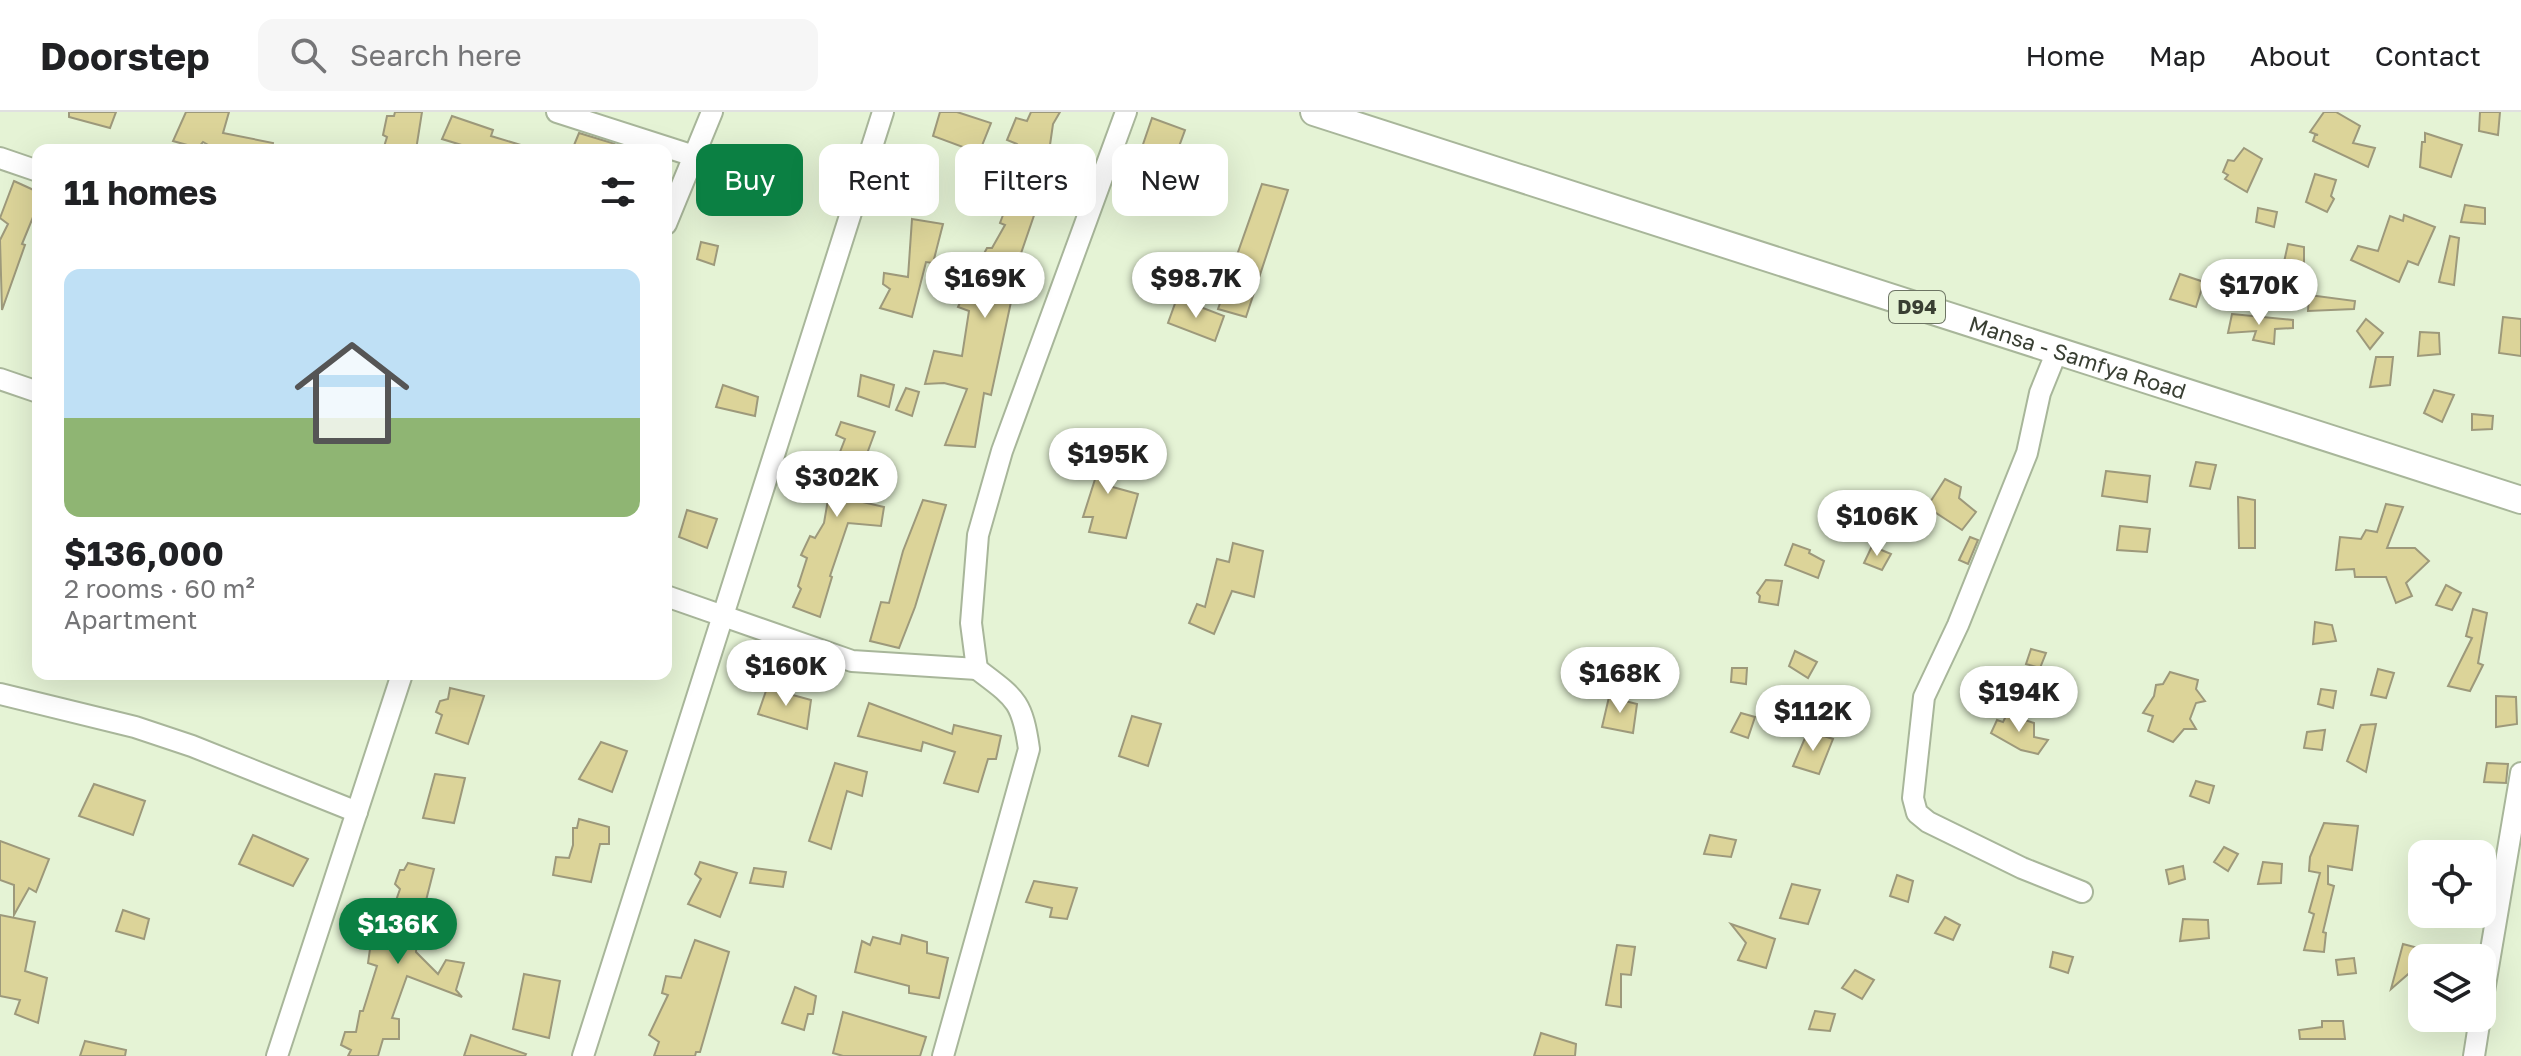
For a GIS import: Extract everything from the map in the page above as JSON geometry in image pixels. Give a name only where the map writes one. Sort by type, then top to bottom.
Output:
[{"type":"main road","name":"Mansa - Samfya Road","points":[[1314,112],[2521,500]]},
{"type":"street","points":[[557,112],[657,144]]},
{"type":"street","points":[[672,209],[712,112]]},
{"type":"street","points":[[583,1056],[883,112]]},
{"type":"street","points":[[977,669],[971,623],[978,535],[1002,451],[1126,112]]},
{"type":"street","points":[[672,149],[694,156]]},
{"type":"street","points":[[0,158],[32,169]]},
{"type":"street","points":[[2057,351],[2040,393],[2027,453],[1958,625],[1924,697],[1913,798],[1917,813],[1928,822],[2022,868],[2082,892]]},
{"type":"street","points":[[0,379],[32,390]]},
{"type":"street","points":[[672,598],[852,661],[977,669],[1011,696],[1024,717],[1029,749],[943,1056]]},
{"type":"street","points":[[277,1056],[400,680]]},
{"type":"street","points":[[0,694],[135,727],[192,746],[357,812]]},
{"type":"street","points":[[2492,944],[2521,773]]},
{"type":"street","points":[[2474,1056],[2478,1032]]},
{"type":"building","points":[[69,112],[116,112],[110,128],[69,117]]},
{"type":"building","points":[[186,112],[229,112],[223,133],[273,143],[184,144],[173,141]]},
{"type":"building","points":[[395,112],[422,112],[417,144],[385,144],[387,137],[383,135],[387,116],[394,116]]},
{"type":"building","points":[[940,112],[957,112],[991,123],[983,144],[955,144],[933,136]]},
{"type":"building","points":[[1031,112],[1060,112],[1053,124],[1050,144],[1017,144],[1007,140],[1016,118],[1027,121]]},
{"type":"building","points":[[2324,112],[2336,112],[2360,126],[2353,143],[2375,148],[2368,167],[2313,141],[2318,135],[2310,132]]},
{"type":"building","points":[[2480,112],[2500,112],[2498,135],[2479,131]]},
{"type":"building","points":[[452,116],[493,130],[491,136],[517,144],[458,144],[442,139]]},
{"type":"building","points":[[1152,118],[1185,130],[1180,144],[1143,144]]},
{"type":"building","points":[[579,133],[614,144],[574,144]]},
{"type":"building","points":[[2425,133],[2462,145],[2451,177],[2420,167]]},
{"type":"building","points":[[2244,148],[2262,159],[2247,192],[2225,179],[2228,175],[2223,172],[2228,160],[2234,161]]},
{"type":"building","points":[[2315,174],[2336,180],[2331,196],[2334,199],[2327,212],[2306,202]]},
{"type":"building","points":[[14,181],[32,189],[32,220],[2,310],[0,240],[8,224],[0,218]]},
{"type":"building","points":[[1262,184],[1288,190],[1246,317],[1218,309]]},
{"type":"building","points":[[2465,205],[2485,208],[2485,224],[2461,222]]},
{"type":"building","points":[[2258,208],[2277,212],[2274,227],[2256,222]]},
{"type":"building","points":[[2404,215],[2435,227],[2418,265],[2408,261],[2399,282],[2351,260],[2358,246],[2378,251],[2390,216],[2403,221]]},
{"type":"building","points":[[1003,216],[1034,216],[1005,300],[1011,302],[991,395],[984,393],[975,447],[945,445],[967,389],[944,383],[925,384],[934,351],[962,356],[969,311],[958,307],[967,288],[974,290],[989,263],[981,259],[987,248],[992,248],[1005,225],[1000,223]]},
{"type":"building","points":[[912,219],[943,224],[933,263],[926,262],[912,317],[880,308],[890,289],[883,284],[884,273],[908,277]]},
{"type":"building","points":[[2450,236],[2459,238],[2454,285],[2439,282]]},
{"type":"building","points":[[701,242],[718,246],[714,265],[697,259]]},
{"type":"building","points":[[2288,244],[2304,247],[2304,265],[2284,262]]},
{"type":"building","points":[[2269,270],[2289,270],[2289,295],[2267,294]]},
{"type":"building","points":[[2180,274],[2204,282],[2196,307],[2170,299]]},
{"type":"building","points":[[2309,295],[2355,301],[2354,309],[2308,311]]},
{"type":"building","points":[[1177,298],[1224,316],[1215,341],[1168,323]]},
{"type":"building","points":[[2232,314],[2293,320],[2293,328],[2275,329],[2274,344],[2253,340],[2256,331],[2228,333]]},
{"type":"building","points":[[2503,317],[2521,319],[2521,356],[2499,353]]},
{"type":"building","points":[[2366,319],[2383,333],[2370,349],[2357,331]]},
{"type":"building","points":[[2420,332],[2439,333],[2440,354],[2418,356]]},
{"type":"building","points":[[2376,357],[2393,357],[2390,385],[2370,387]]},
{"type":"building","points":[[861,375],[894,385],[889,407],[858,396]]},
{"type":"building","points":[[723,385],[758,397],[755,416],[716,407]]},
{"type":"building","points":[[906,388],[919,392],[912,416],[896,410]]},
{"type":"building","points":[[2434,390],[2454,395],[2442,422],[2424,413]]},
{"type":"building","points":[[2472,414],[2493,416],[2492,429],[2472,430]]},
{"type":"building","points":[[841,422],[875,432],[858,478],[854,500],[884,507],[881,526],[848,523],[820,617],[793,607],[801,589],[798,586],[807,558],[801,555],[810,536],[815,538],[824,523],[833,470],[845,439],[836,435]]},
{"type":"building","points":[[1108,439],[1116,441],[1109,486],[1138,494],[1126,538],[1089,532],[1093,517],[1083,517],[1097,473],[1089,473],[1094,442],[1106,443]]},
{"type":"building","points":[[2196,462],[2216,465],[2210,489],[2190,486]]},
{"type":"building","points":[[2106,471],[2150,476],[2147,502],[2102,496]]},
{"type":"building","points":[[1945,479],[1961,487],[1959,498],[1976,512],[1962,530],[1927,507]]},
{"type":"building","points":[[2238,497],[2255,500],[2255,548],[2239,548]]},
{"type":"building","points":[[923,500],[946,505],[915,607],[899,648],[870,641],[881,602],[889,603],[903,551]]},
{"type":"building","points":[[2386,504],[2403,507],[2387,548],[2415,548],[2429,561],[2406,583],[2412,596],[2396,603],[2386,577],[2355,577],[2354,569],[2336,570],[2340,537],[2361,539],[2366,530],[2377,532]]},
{"type":"building","points":[[687,510],[717,519],[707,548],[679,537]]},
{"type":"building","points":[[2120,526],[2150,529],[2147,552],[2117,550]]},
{"type":"building","points":[[1970,537],[1978,540],[1968,564],[1959,560]]},
{"type":"building","points":[[1233,543],[1263,551],[1254,597],[1232,591],[1214,634],[1189,623],[1197,604],[1205,607],[1217,559],[1229,562]]},
{"type":"building","points":[[1793,544],[1810,550],[1809,553],[1824,561],[1818,578],[1785,565]]},
{"type":"building","points":[[1872,546],[1891,554],[1882,570],[1864,563]]},
{"type":"building","points":[[1766,580],[1782,581],[1778,605],[1759,602],[1757,593]]},
{"type":"building","points":[[2446,585],[2461,593],[2452,610],[2436,605]]},
{"type":"building","points":[[2473,609],[2487,613],[2478,663],[2483,665],[2470,691],[2448,686],[2472,638],[2466,636]]},
{"type":"building","points":[[2315,622],[2332,625],[2336,641],[2313,644]]},
{"type":"building","points":[[2031,649],[2046,653],[2040,668],[2026,664]]},
{"type":"building","points":[[1795,651],[1817,662],[1808,678],[1789,666]]},
{"type":"building","points":[[1732,668],[1747,668],[1746,684],[1731,682]]},
{"type":"building","points":[[2378,669],[2394,673],[2386,698],[2371,695]]},
{"type":"building","points":[[2170,672],[2198,680],[2196,689],[2205,701],[2196,703],[2190,719],[2196,729],[2184,729],[2173,742],[2148,731],[2153,716],[2143,713],[2154,696],[2156,685],[2163,684]]},
{"type":"building","points":[[450,688],[484,696],[468,744],[436,733],[442,715],[436,712],[440,701],[448,699]]},
{"type":"building","points":[[767,688],[811,700],[807,729],[758,714]]},
{"type":"building","points":[[2321,689],[2336,691],[2333,708],[2318,704]]},
{"type":"building","points":[[2496,696],[2516,697],[2517,724],[2496,727]]},
{"type":"building","points":[[1609,697],[1637,704],[1633,733],[1602,727]]},
{"type":"building","points":[[869,703],[952,734],[954,725],[1001,736],[996,759],[988,759],[978,792],[944,783],[955,752],[923,742],[921,751],[858,736]]},
{"type":"building","points":[[1741,713],[1755,717],[1748,738],[1731,732]]},
{"type":"building","points":[[2007,714],[2034,723],[2034,737],[2048,740],[2038,754],[2021,750],[1991,733],[1997,720],[2003,722]]},
{"type":"building","points":[[1132,716],[1161,724],[1148,766],[1119,756]]},
{"type":"building","points":[[2376,724],[2366,772],[2347,761],[2361,725]]},
{"type":"building","points":[[2325,730],[2322,750],[2304,748],[2307,732]]},
{"type":"building","points":[[1808,731],[1833,739],[1819,774],[1793,766]]},
{"type":"building","points":[[601,742],[627,751],[612,792],[579,779]]},
{"type":"building","points":[[835,763],[867,772],[862,796],[847,791],[831,849],[809,841]]},
{"type":"building","points":[[2487,763],[2508,764],[2506,783],[2484,782]]},
{"type":"building","points":[[435,774],[465,778],[454,823],[423,818]]},
{"type":"building","points":[[2196,781],[2214,786],[2209,803],[2190,796]]},
{"type":"building","points":[[94,784],[145,801],[133,835],[79,816]]},
{"type":"building","points":[[579,819],[609,827],[609,844],[600,844],[591,882],[553,875],[556,857],[569,858],[573,828],[577,828]]},
{"type":"building","points":[[2324,823],[2358,826],[2352,870],[2328,866],[2328,884],[2334,886],[2323,932],[2326,933],[2324,952],[2304,950],[2314,914],[2309,912],[2320,873],[2309,871],[2310,857]]},
{"type":"building","points":[[253,835],[308,859],[293,886],[239,864]]},
{"type":"building","points":[[1710,835],[1736,840],[1731,857],[1704,854]]},
{"type":"building","points":[[0,841],[49,859],[36,892],[29,888],[14,915],[14,885],[0,880]]},
{"type":"building","points":[[2224,847],[2238,854],[2228,871],[2214,862]]},
{"type":"building","points":[[700,862],[737,873],[720,917],[688,904],[701,879],[695,874]]},
{"type":"building","points":[[2263,862],[2282,864],[2281,883],[2258,884]]},
{"type":"building","points":[[408,863],[434,869],[417,936],[416,952],[438,974],[446,960],[464,963],[456,990],[462,997],[407,976],[392,1018],[399,1019],[399,1039],[383,1039],[378,1056],[348,1056],[351,1050],[341,1045],[345,1032],[356,1032],[360,1011],[363,1011],[377,966],[368,963],[371,942],[387,938],[400,889],[395,884],[400,870],[404,870]]},
{"type":"building","points":[[2183,866],[2185,879],[2169,884],[2166,870]]},
{"type":"building","points":[[754,868],[786,872],[783,887],[750,883]]},
{"type":"building","points":[[1897,875],[1913,881],[1908,902],[1890,896]]},
{"type":"building","points":[[1034,881],[1077,888],[1067,919],[1050,917],[1052,908],[1026,902]]},
{"type":"building","points":[[1792,884],[1820,890],[1808,924],[1780,918]]},
{"type":"building","points":[[123,910],[149,919],[144,939],[116,931]]},
{"type":"building","points":[[0,915],[35,922],[25,971],[47,978],[38,1023],[15,1014],[20,1000],[0,996]]},
{"type":"building","points":[[1945,917],[1960,925],[1953,940],[1935,933]]},
{"type":"building","points":[[2183,919],[2208,920],[2209,938],[2180,941]]},
{"type":"building","points":[[1731,924],[1775,939],[1766,968],[1738,960],[1746,943]]},
{"type":"building","points":[[902,935],[927,942],[927,953],[948,958],[939,998],[909,993],[909,986],[855,972],[862,941],[870,945],[873,937],[900,944]]},
{"type":"building","points":[[695,940],[729,952],[700,1052],[696,1052],[695,1056],[654,1056],[659,1042],[649,1035],[668,995],[662,993],[666,976],[681,978]]},
{"type":"building","points":[[2403,944],[2408,945],[2408,974],[2391,989]]},
{"type":"building","points":[[1617,945],[1635,947],[1631,975],[1621,974],[1621,1007],[1606,1005]]},
{"type":"building","points":[[2053,952],[2073,957],[2068,973],[2050,967]]},
{"type":"building","points":[[2354,958],[2356,973],[2338,975],[2336,960]]},
{"type":"building","points":[[1855,970],[1874,980],[1862,999],[1842,988]]},
{"type":"building","points":[[524,974],[560,981],[549,1038],[513,1029]]},
{"type":"building","points":[[795,987],[816,996],[813,1014],[808,1014],[804,1030],[782,1023]]},
{"type":"building","points":[[1815,1011],[1835,1014],[1830,1031],[1809,1029]]},
{"type":"building","points":[[843,1012],[926,1037],[920,1056],[843,1056],[833,1053]]},
{"type":"building","points":[[2322,1021],[2343,1021],[2345,1039],[2300,1039],[2299,1030],[2322,1027]]},
{"type":"building","points":[[1541,1033],[1576,1044],[1575,1056],[1534,1056]]},
{"type":"building","points":[[471,1035],[526,1054],[464,1056]]},
{"type":"building","points":[[85,1041],[126,1050],[125,1056],[80,1056]]}]
